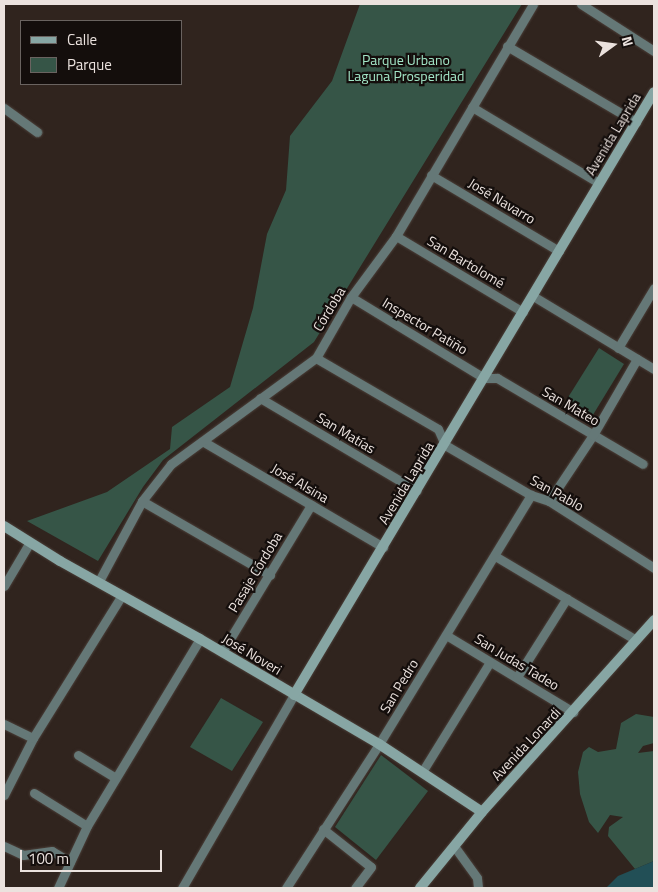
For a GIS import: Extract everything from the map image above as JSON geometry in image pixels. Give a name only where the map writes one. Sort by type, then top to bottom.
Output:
[{"type":"street","name":"Córdoba","points":[[99,581],[142,501],[170,464],[204,442],[260,398],[316,358],[352,297],[396,236],[533,4]]},
{"type":"street","points":[[580,4],[654,51]]},
{"type":"street","points":[[507,46],[636,122]]},
{"type":"street","name":"Avenida Laprida","points":[[182,888],[294,695],[654,92]]},
{"type":"street","points":[[472,107],[599,183]]},
{"type":"street","points":[[4,108],[37,132]]},
{"type":"street","name":"José Navarro","points":[[431,175],[559,251]]},
{"type":"street","name":"San Bartolomé","points":[[396,236],[523,312]]},
{"type":"street","points":[[618,348],[654,291]]},
{"type":"street","points":[[533,296],[654,369]]},
{"type":"street","name":"Inspector Patiño","points":[[352,297],[484,378]]},
{"type":"street","points":[[316,358],[438,429],[444,445]]},
{"type":"street","points":[[549,502],[593,434],[637,359]]},
{"type":"street","name":"San Mateo","points":[[484,378],[497,378],[643,464]]},
{"type":"street","name":"San Matías","points":[[260,398],[417,491]]},
{"type":"street","name":"José Alsina","points":[[204,442],[384,547]]},
{"type":"street","name":"San Pablo","points":[[444,445],[531,495],[549,502],[654,568]]},
{"type":"street","name":"San Pedro","points":[[286,888],[379,744],[531,495]]},
{"type":"street","points":[[142,501],[270,575]]},
{"type":"street","name":"Pasaje Córdoba","points":[[222,652],[311,505]]},
{"type":"street","name":"José Noveri","points":[[4,526],[379,744],[482,812]]},
{"type":"street","points":[[4,586],[30,542]]},
{"type":"street","points":[[495,556],[636,640]]},
{"type":"street","points":[[4,795],[33,738],[122,595]]},
{"type":"street","points":[[517,677],[566,598]]},
{"type":"street","name":"Avenida Lonardi","points":[[420,888],[482,812],[654,620]]},
{"type":"street","name":"San Judas Tadeo","points":[[446,634],[573,712]]},
{"type":"street","points":[[58,888],[87,826],[200,639]]},
{"type":"street","points":[[422,772],[490,662]]},
{"type":"street","points":[[4,724],[33,738]]},
{"type":"street","points":[[78,755],[116,778]]},
{"type":"street","points":[[34,793],[87,826]]},
{"type":"street","points":[[323,829],[371,867],[356,888]]},
{"type":"street","points":[[4,846],[23,855],[52,851],[70,862]]},
{"type":"street","points":[[454,846],[477,878],[478,888]]},
{"type":"green space","name":"Parque Urbano Laguna Prosperidad","points":[[360,4],[522,4],[314,342],[163,460],[143,487],[98,561],[27,521],[107,492],[170,449],[172,427],[230,387],[253,308],[267,234],[286,190],[290,136],[332,81]]},
{"type":"green space","points":[[599,348],[624,364],[588,423],[562,407]]},
{"type":"green space","points":[[221,698],[263,722],[232,771],[190,747]]},
{"type":"green space","points":[[636,714],[654,717],[654,743],[643,746],[638,753],[654,751],[654,861],[635,869],[608,836],[609,827],[623,817],[610,815],[598,833],[589,822],[580,794],[578,772],[583,752],[589,747],[598,752],[616,749],[621,723]]},
{"type":"green space","points":[[381,755],[428,791],[376,860],[335,827]]},
{"type":"water","points":[[654,861],[654,888],[606,888],[618,876]]}]
